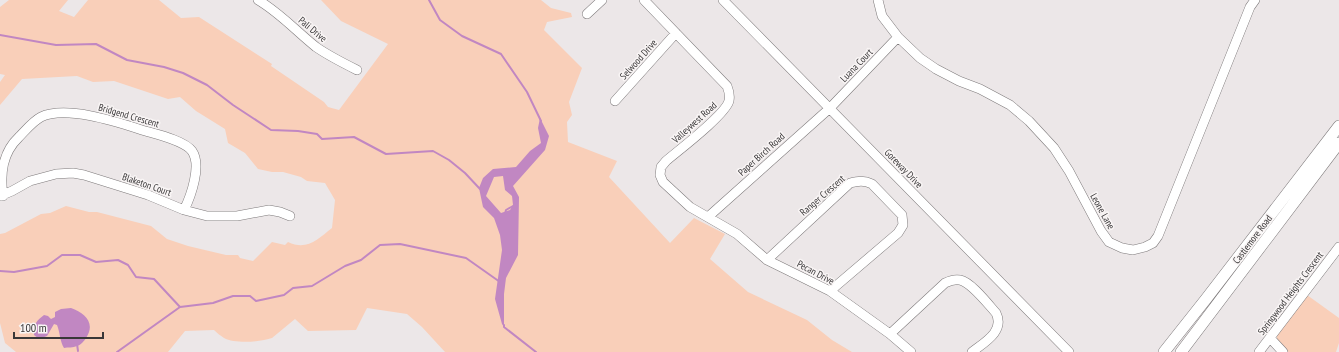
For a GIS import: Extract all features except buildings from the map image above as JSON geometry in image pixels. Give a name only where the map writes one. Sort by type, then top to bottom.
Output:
[{"type":"main road","name":"Castlemore Road","points":[[1164,352],[1206,300],[1339,127]]},
{"type":"main road","name":"Castlemore Road","points":[[1181,352],[1339,143]]},
{"type":"street","name":"Pali Drive","points":[[258,0],[272,8],[318,48],[340,62],[357,70]]},
{"type":"street","points":[[587,14],[602,0]]},
{"type":"street","name":"Valleywest Road","points":[[644,0],[727,86],[730,93],[727,105],[720,115],[661,167],[660,175],[663,182],[690,207],[708,217]]},
{"type":"street","name":"Goreway Drive","points":[[723,0],[1069,352]]},
{"type":"street","name":"Leone Lane","points":[[878,0],[882,16],[898,38],[920,58],[936,69],[959,81],[980,89],[1010,105],[1029,120],[1054,148],[1069,171],[1101,231],[1109,242],[1122,248],[1133,250],[1153,243],[1158,236],[1250,7],[1255,0]]},
{"type":"street","name":"Selwood Drive","points":[[615,101],[676,33]]},
{"type":"street","name":"Luana Court","points":[[830,108],[898,38]]},
{"type":"street","name":"Paper Birch Road","points":[[708,217],[830,108]]},
{"type":"street","name":"Bridgend Crescent","points":[[1,196],[1,173],[3,162],[6,153],[14,142],[41,117],[59,114],[81,114],[103,118],[157,134],[182,144],[191,150],[195,157],[195,175],[189,200],[184,210]]},
{"type":"street","name":"Blaketon Court","points":[[1,196],[12,192],[30,180],[56,174],[73,173],[148,195],[184,210],[207,216],[237,216],[269,210],[290,216]]},
{"type":"street","name":"Ranger Crescent","points":[[767,260],[850,183],[858,181],[872,184],[902,215],[903,225],[898,233],[830,292]]},
{"type":"street","name":"Pecan Drive","points":[[708,217],[746,240],[767,260],[830,292],[890,334],[911,352]]},
{"type":"street","name":"Springwood Heights Crescent","points":[[1259,352],[1339,247]]},
{"type":"street","points":[[890,334],[945,283],[950,280],[960,280],[968,283],[999,318],[999,325],[996,331],[972,352]]},
{"type":"street","points":[[1270,338],[1283,352]]},
{"type":"shaded area","points":[[9,0],[68,0],[59,11],[74,17],[88,0],[159,0],[181,18],[199,17],[272,64],[271,66],[324,102],[328,107],[339,110],[388,44],[341,21],[321,0],[541,0],[551,8],[571,13],[572,17],[547,22],[544,30],[582,68],[569,102],[572,115],[567,122],[568,142],[617,161],[609,177],[670,243],[694,218],[725,234],[710,259],[748,292],[807,320],[832,340],[852,352],[445,352],[422,327],[407,314],[367,308],[356,330],[308,331],[295,319],[272,338],[261,341],[241,342],[229,340],[214,330],[185,331],[168,352],[16,352],[5,343],[0,323],[0,234],[5,233],[41,214],[50,213],[66,206],[89,212],[97,212],[151,226],[167,239],[188,246],[226,255],[238,255],[240,258],[253,261],[272,242],[285,245],[288,242],[301,245],[317,240],[332,228],[335,200],[325,183],[307,181],[301,177],[283,172],[272,172],[258,169],[245,153],[228,143],[225,129],[196,111],[180,97],[168,99],[114,81],[93,82],[77,76],[22,79],[0,105],[0,82],[5,75],[0,74],[0,7]]},
{"type":"shaded area","points":[[540,118],[549,136],[545,150],[513,186],[519,197],[518,255],[506,278],[504,294],[504,327],[495,299],[502,250],[500,235],[494,218],[483,207],[479,188],[483,178],[493,169],[516,167],[530,151],[541,143],[538,128]],"holes":[[[503,176],[505,190],[512,196],[513,205],[510,210],[501,213],[486,196],[494,177]]]},
{"type":"shaded area","points":[[1307,295],[1339,318],[1339,343],[1336,352],[1287,352],[1277,341],[1277,335]]},
{"type":"shaded area","points":[[71,308],[85,316],[89,323],[89,333],[80,345],[64,348],[57,325],[54,324],[47,336],[39,339],[34,335],[34,328],[36,324],[44,315],[51,319],[55,317],[55,312],[61,309]]},
{"type":"waterway","points":[[429,0],[440,20],[462,36],[501,54],[527,92],[541,121]]},
{"type":"waterway","points":[[0,35],[56,45],[96,44],[127,60],[164,67],[183,73],[207,85],[233,105],[271,130],[298,131],[317,134],[322,139],[354,137],[386,154],[433,151],[449,160],[465,173],[480,189]]},
{"type":"waterway","points":[[505,214],[506,210],[513,206]]},
{"type":"waterway","points":[[117,352],[180,307],[213,303],[233,296],[250,296],[256,301],[284,295],[293,288],[312,286],[345,266],[361,260],[380,245],[400,244],[466,258],[500,282]]},
{"type":"waterway","points":[[0,271],[14,272],[47,266],[62,255],[80,255],[96,262],[118,260],[128,265],[136,277],[154,279],[180,307]]},
{"type":"waterway","points":[[504,325],[504,327],[536,352]]},
{"type":"waterway","points":[[77,344],[78,351]]}]
